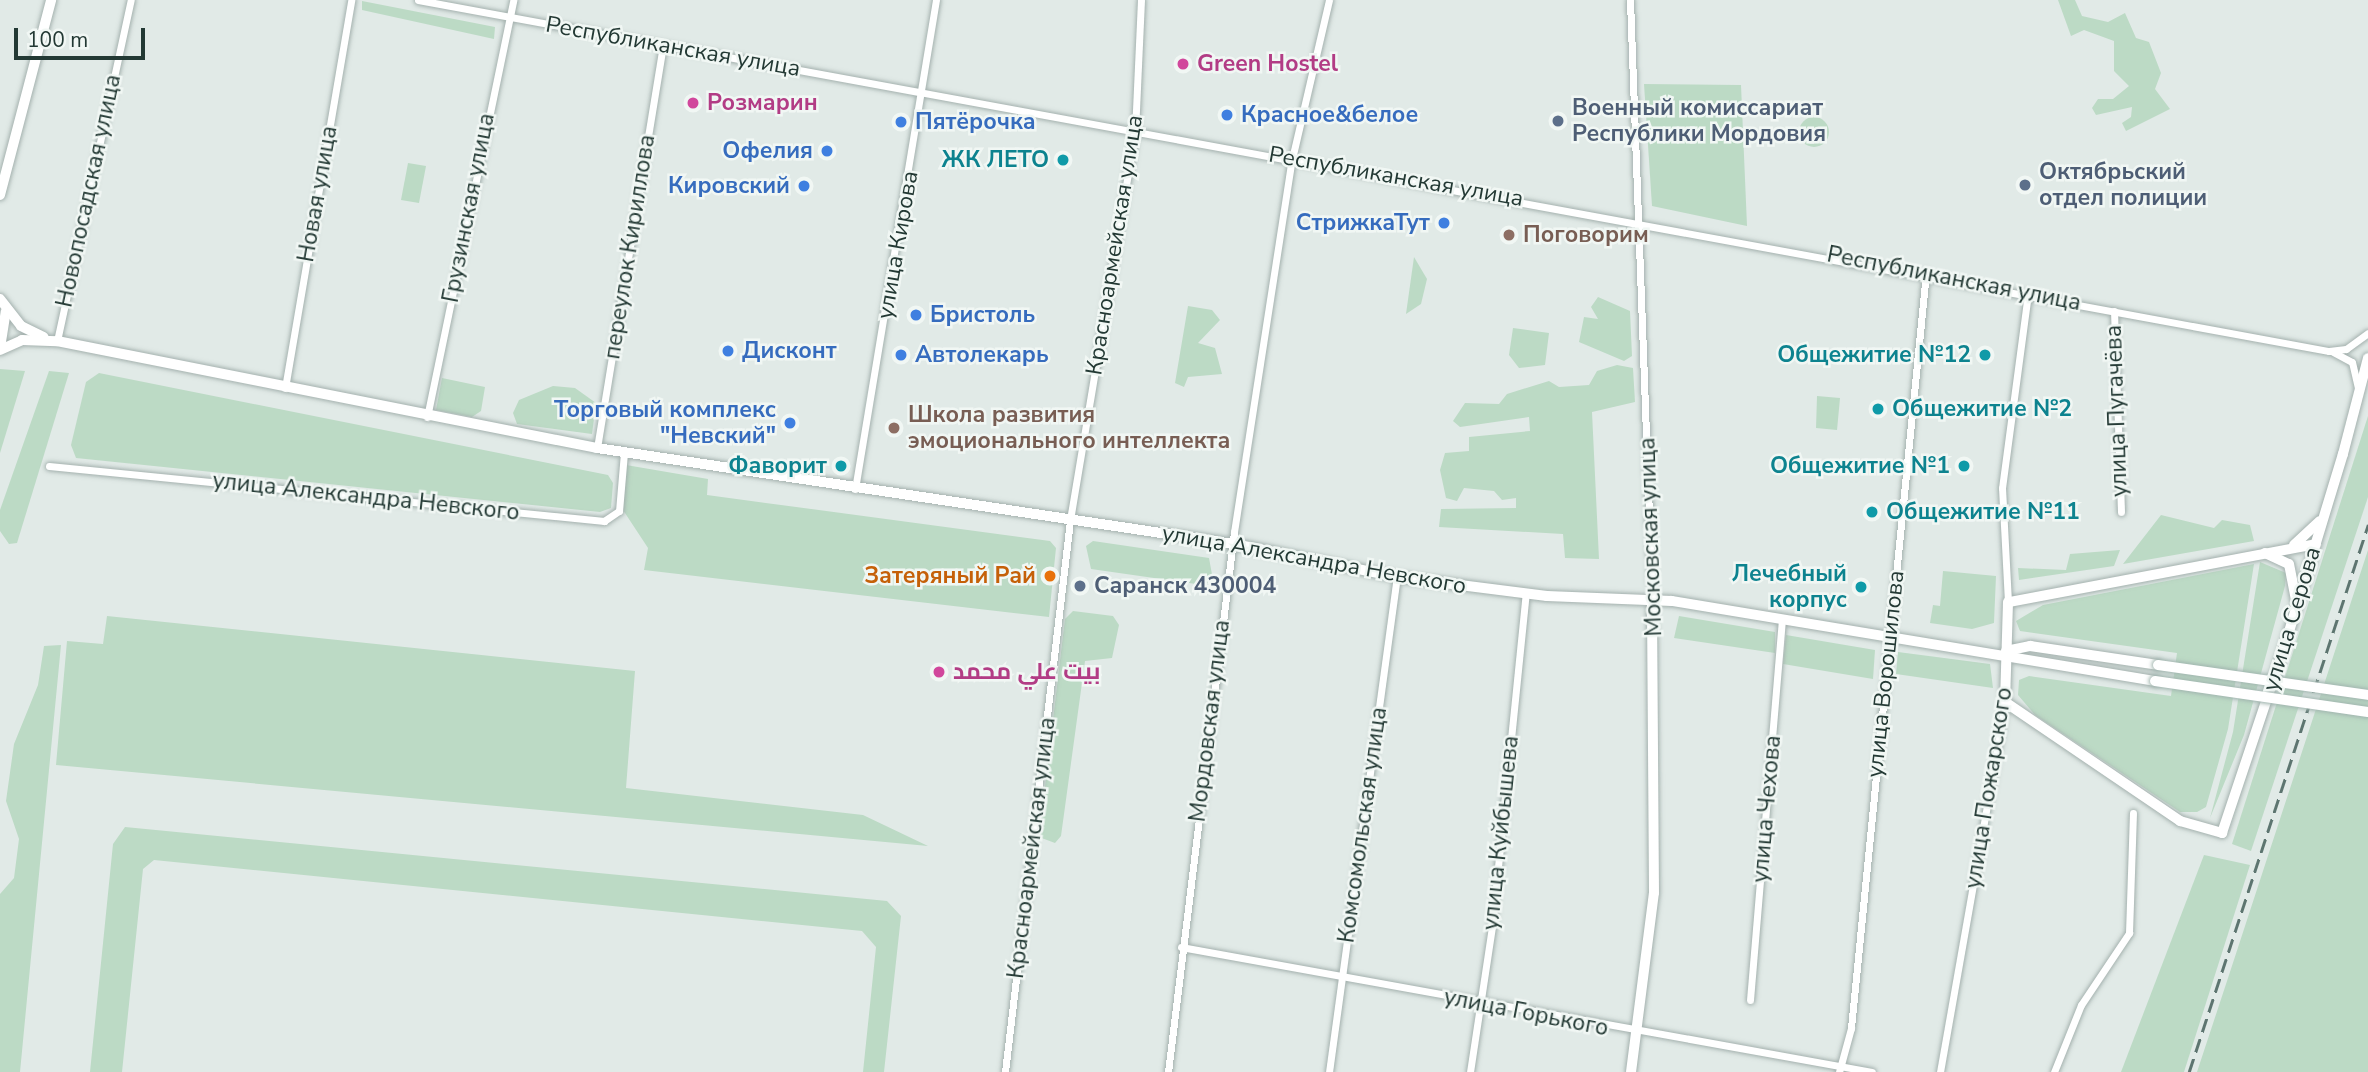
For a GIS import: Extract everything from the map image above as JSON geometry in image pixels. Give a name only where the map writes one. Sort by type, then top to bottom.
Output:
[{"type":"main road","points":[[0,195],[51,0]]},
{"type":"main road","points":[[3,304],[32,332],[57,341]]},
{"type":"main road","points":[[0,349],[8,332],[3,304]]},
{"type":"main road","points":[[0,349],[22,340],[57,341]]},
{"type":"main road","name":"улица Александра Невского","points":[[57,341],[427,417],[624,453],[1234,544],[1397,577],[1526,594],[1652,598],[2006,651]]},
{"type":"main road","name":"улица Серова","points":[[2005,702],[2180,821],[2222,833],[2316,544],[2368,358]]},
{"type":"main road","points":[[2286,548],[2307,537],[2324,516]]},
{"type":"main road","points":[[2008,602],[2259,552],[2316,544]]},
{"type":"main road","points":[[2259,552],[2289,564],[2296,608]]},
{"type":"main road","name":"Московская улица","points":[[1631,1072],[1655,862],[1652,598]]},
{"type":"main road","name":"улица Пожарского","points":[[2005,702],[2008,602]]},
{"type":"main road","points":[[2006,651],[2030,646],[2368,695]]},
{"type":"main road","points":[[2006,651],[2028,663],[2368,712]]},
{"type":"street","name":"Новопосадская улица","points":[[57,341],[131,0]]},
{"type":"street","name":"Новая улица","points":[[285,388],[351,0]]},
{"type":"street","name":"Республиканская улица","points":[[418,0],[1135,132],[1642,220],[2329,351]]},
{"type":"street","name":"Грузинская улица","points":[[427,417],[513,0]]},
{"type":"street","name":"улица Кирова","points":[[855,489],[925,93],[936,0]]},
{"type":"street","name":"Красноармейская улица","points":[[1005,1072],[1070,520],[1135,132],[1141,0]]},
{"type":"street","name":"Мордовская улица","points":[[1168,1072],[1181,947],[1234,544],[1293,159],[1329,0]]},
{"type":"street","name":"Московская улица","points":[[1630,0],[1642,220],[1652,598]]},
{"type":"street","name":"переулок Кириллова","points":[[597,448],[663,45]]},
{"type":"street","name":"улица Ворошилова","points":[[1840,1070],[1851,1028],[1926,274]]},
{"type":"street","name":"улица Пожарского","points":[[2008,602],[2002,488],[2028,293]]},
{"type":"street","name":"улица Пугачёва","points":[[2114,311],[2120,512]]},
{"type":"street","points":[[2329,351],[2346,349],[2368,333]]},
{"type":"street","points":[[2329,351],[2351,362],[2358,395]]},
{"type":"street","name":"улица Александра Невского","points":[[49,466],[604,521],[619,512],[624,453]]},
{"type":"street","name":"Комсомольская улица","points":[[1329,1072],[1397,577]]},
{"type":"street","name":"улица Куйбышева","points":[[1470,1072],[1526,594]]},
{"type":"street","name":"улица Чехова","points":[[1750,1000],[1782,619]]},
{"type":"street","name":"улица Пожарского","points":[[1940,1072],[2005,702]]},
{"type":"street","points":[[2054,1072],[2081,1005],[2129,933],[2133,813]]},
{"type":"street","name":"улица Горького","points":[[1181,947],[1840,1070],[1872,1072]]},
{"type":"green space","points":[[2058,0],[2075,0],[2082,16],[2108,22],[2125,13],[2136,38],[2149,42],[2161,73],[2155,89],[2170,109],[2126,131],[2122,123],[2131,117],[2132,107],[2096,115],[2092,108],[2098,99],[2113,99],[2129,86],[2114,71],[2114,41],[2084,30],[2071,36]]},
{"type":"green space","points":[[362,1],[495,27],[494,39],[362,10]]},
{"type":"green space","points":[[1644,84],[1741,85],[1747,226],[1652,206]]},
{"type":"green space","points":[[1814,117],[1825,121],[1829,132],[1825,143],[1814,147],[1803,143],[1799,132],[1803,121]]},
{"type":"green space","points":[[408,163],[426,166],[419,203],[401,200]]},
{"type":"green space","points":[[1414,257],[1427,279],[1421,304],[1406,314]]},
{"type":"green space","points":[[1598,297],[1630,311],[1632,356],[1624,361],[1579,342],[1584,317],[1598,319],[1591,307]]},
{"type":"green space","points":[[1188,306],[1212,310],[1220,320],[1198,343],[1215,348],[1222,374],[1188,377],[1184,387],[1175,383]]},
{"type":"green space","points":[[1513,328],[1549,333],[1545,365],[1519,368],[1509,355]]},
{"type":"green space","points":[[1617,365],[1633,368],[1635,402],[1592,412],[1599,559],[1565,558],[1563,534],[1439,527],[1441,509],[1516,508],[1516,498],[1502,500],[1494,491],[1464,488],[1457,501],[1446,498],[1440,470],[1445,453],[1469,451],[1469,437],[1530,431],[1529,417],[1460,427],[1453,421],[1465,403],[1499,404],[1507,394],[1549,381],[1559,387],[1589,385],[1597,371]]},
{"type":"green space","points":[[0,369],[25,371],[0,453]]},
{"type":"green space","points":[[49,371],[69,373],[17,543],[9,544],[0,531],[0,510]]},
{"type":"green space","points":[[99,373],[608,475],[613,483],[611,508],[600,512],[76,458],[71,445],[86,382]]},
{"type":"green space","points":[[442,378],[485,387],[481,411],[472,417],[436,410]]},
{"type":"green space","points":[[553,386],[575,388],[596,403],[592,434],[517,424],[513,413],[519,400]]},
{"type":"green space","points":[[1817,396],[1840,398],[1837,430],[1816,428]]},
{"type":"green space","points":[[2368,416],[2368,497],[2251,851],[2232,844]]},
{"type":"green space","points":[[626,465],[708,479],[707,495],[1050,541],[1056,548],[1049,617],[644,570],[648,548],[623,510]]},
{"type":"green space","points":[[2161,515],[2214,528],[2222,520],[2250,525],[2254,541],[2123,564]]},
{"type":"green space","points":[[1093,541],[1209,558],[1213,580],[1203,585],[1091,569],[1086,546]]},
{"type":"green space","points":[[2120,550],[2114,566],[2019,580],[2018,568],[2066,570],[2070,554]]},
{"type":"green space","points":[[2368,550],[2368,1072],[2197,1072],[2229,975]]},
{"type":"green space","points":[[2260,562],[2286,573],[2285,586],[2244,735],[2210,818],[2233,732]]},
{"type":"green space","points":[[2254,564],[2228,729],[2206,807],[2197,812],[2180,812],[2035,715],[2018,695],[2019,680],[2029,676],[2171,696],[2177,653],[2020,631],[2016,621],[2043,605]]},
{"type":"green space","points":[[1943,571],[1996,576],[1994,623],[1972,629],[1930,623],[1933,605],[1940,606]]},
{"type":"green space","points":[[1073,611],[1113,616],[1119,625],[1112,658],[1085,661],[1061,836],[1055,843],[1039,837],[1065,619]]},
{"type":"green space","points":[[107,616],[635,671],[626,788],[863,815],[928,846],[56,765],[67,641],[103,644]]},
{"type":"green space","points":[[1679,616],[1775,632],[1775,653],[1674,638]]},
{"type":"green space","points":[[1786,635],[1875,650],[1873,679],[1783,664]]},
{"type":"green space","points":[[61,645],[20,1072],[0,1072],[0,894],[14,878],[19,839],[6,801],[14,744],[38,685],[44,646]]},
{"type":"green space","points":[[1898,652],[1990,664],[1993,688],[1896,674]]},
{"type":"green space","points":[[125,827],[887,901],[901,916],[884,1072],[863,1072],[876,947],[862,931],[154,860],[143,869],[122,1072],[90,1072],[113,844]]},
{"type":"green space","points":[[2204,855],[2250,865],[2184,1072],[2121,1072]]},
{"type":"railway","points":[[2189,1072],[2368,525]]},
{"type":"place","name":"Green Hostel","points":[[1183,64]]},
{"type":"place","name":"Розмарин","points":[[693,103]]},
{"type":"place","name":"Красное&белое","points":[[1227,115]]},
{"type":"place","name":"Военный комиссариат Республики Мордовия","points":[[1558,121]]},
{"type":"place","name":"Пятёрочка","points":[[901,122]]},
{"type":"place","name":"Офелия","points":[[827,151]]},
{"type":"place","name":"ЖК ЛЕТО","points":[[1063,160]]},
{"type":"place","name":"Октябрьский отдел полиции","points":[[2025,185]]},
{"type":"place","name":"Кировский","points":[[804,186]]},
{"type":"place","name":"СтрижкаТут","points":[[1444,223]]},
{"type":"place","name":"Поговорим","points":[[1509,235]]},
{"type":"place","name":"Бристоль","points":[[916,315]]},
{"type":"place","name":"Дисконт","points":[[728,351]]},
{"type":"place","name":"Автолекарь","points":[[901,355]]},
{"type":"place","name":"Общежитие №12","points":[[1985,355]]},
{"type":"place","name":"Общежитие №2","points":[[1878,409]]},
{"type":"place","name":"Торговый комплекс \"Невский\"","points":[[790,423]]},
{"type":"place","name":"Школа развития эмоционального интеллекта","points":[[894,428]]},
{"type":"place","name":"Фаворит","points":[[841,466]]},
{"type":"place","name":"Общежитие №1","points":[[1964,466]]},
{"type":"place","name":"Общежитие №11","points":[[1872,512]]},
{"type":"place","name":"Затеряный Рай","points":[[1050,576]]},
{"type":"place","name":"Саранск 430004","points":[[1080,586]]},
{"type":"place","name":"Лечебный корпус","points":[[1861,587]]},
{"type":"place","name":"بيت علي محمد","points":[[939,672]]}]
